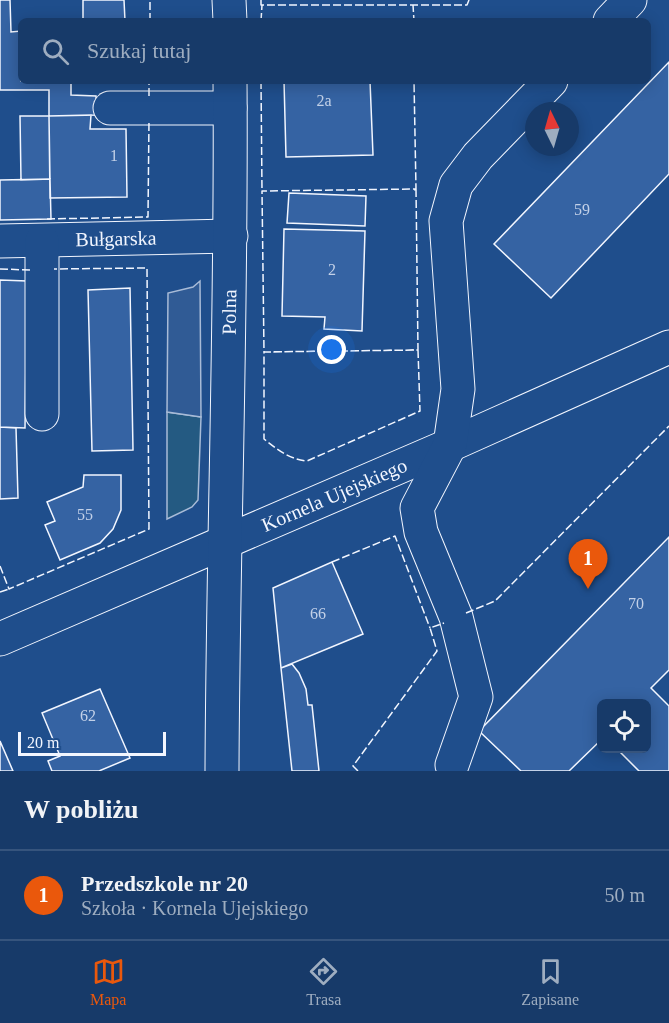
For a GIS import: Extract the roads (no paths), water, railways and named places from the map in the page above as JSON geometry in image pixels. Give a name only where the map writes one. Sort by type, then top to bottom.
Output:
[{"type":"street","points":[[230,0],[230,18]]},
{"type":"street","points":[[613,18],[630,0]]},
{"type":"street","points":[[452,765],[476,697],[456,617],[421,532],[417,508],[450,445],[458,389],[446,221],[456,185],[477,156],[548,84]]},
{"type":"street","points":[[110,108],[230,94]]},
{"type":"street","name":"Polna","points":[[222,771],[222,602],[226,543],[231,236],[230,94]]},
{"type":"street","name":"Bułgarska","points":[[0,241],[231,236]]},
{"type":"street","points":[[42,240],[42,414]]},
{"type":"street","name":"Kornela Ujejskiego","points":[[0,639],[226,543],[669,347]]},
{"type":"place","name":"Przedszkole nr 20","points":[[588,589]]}]
